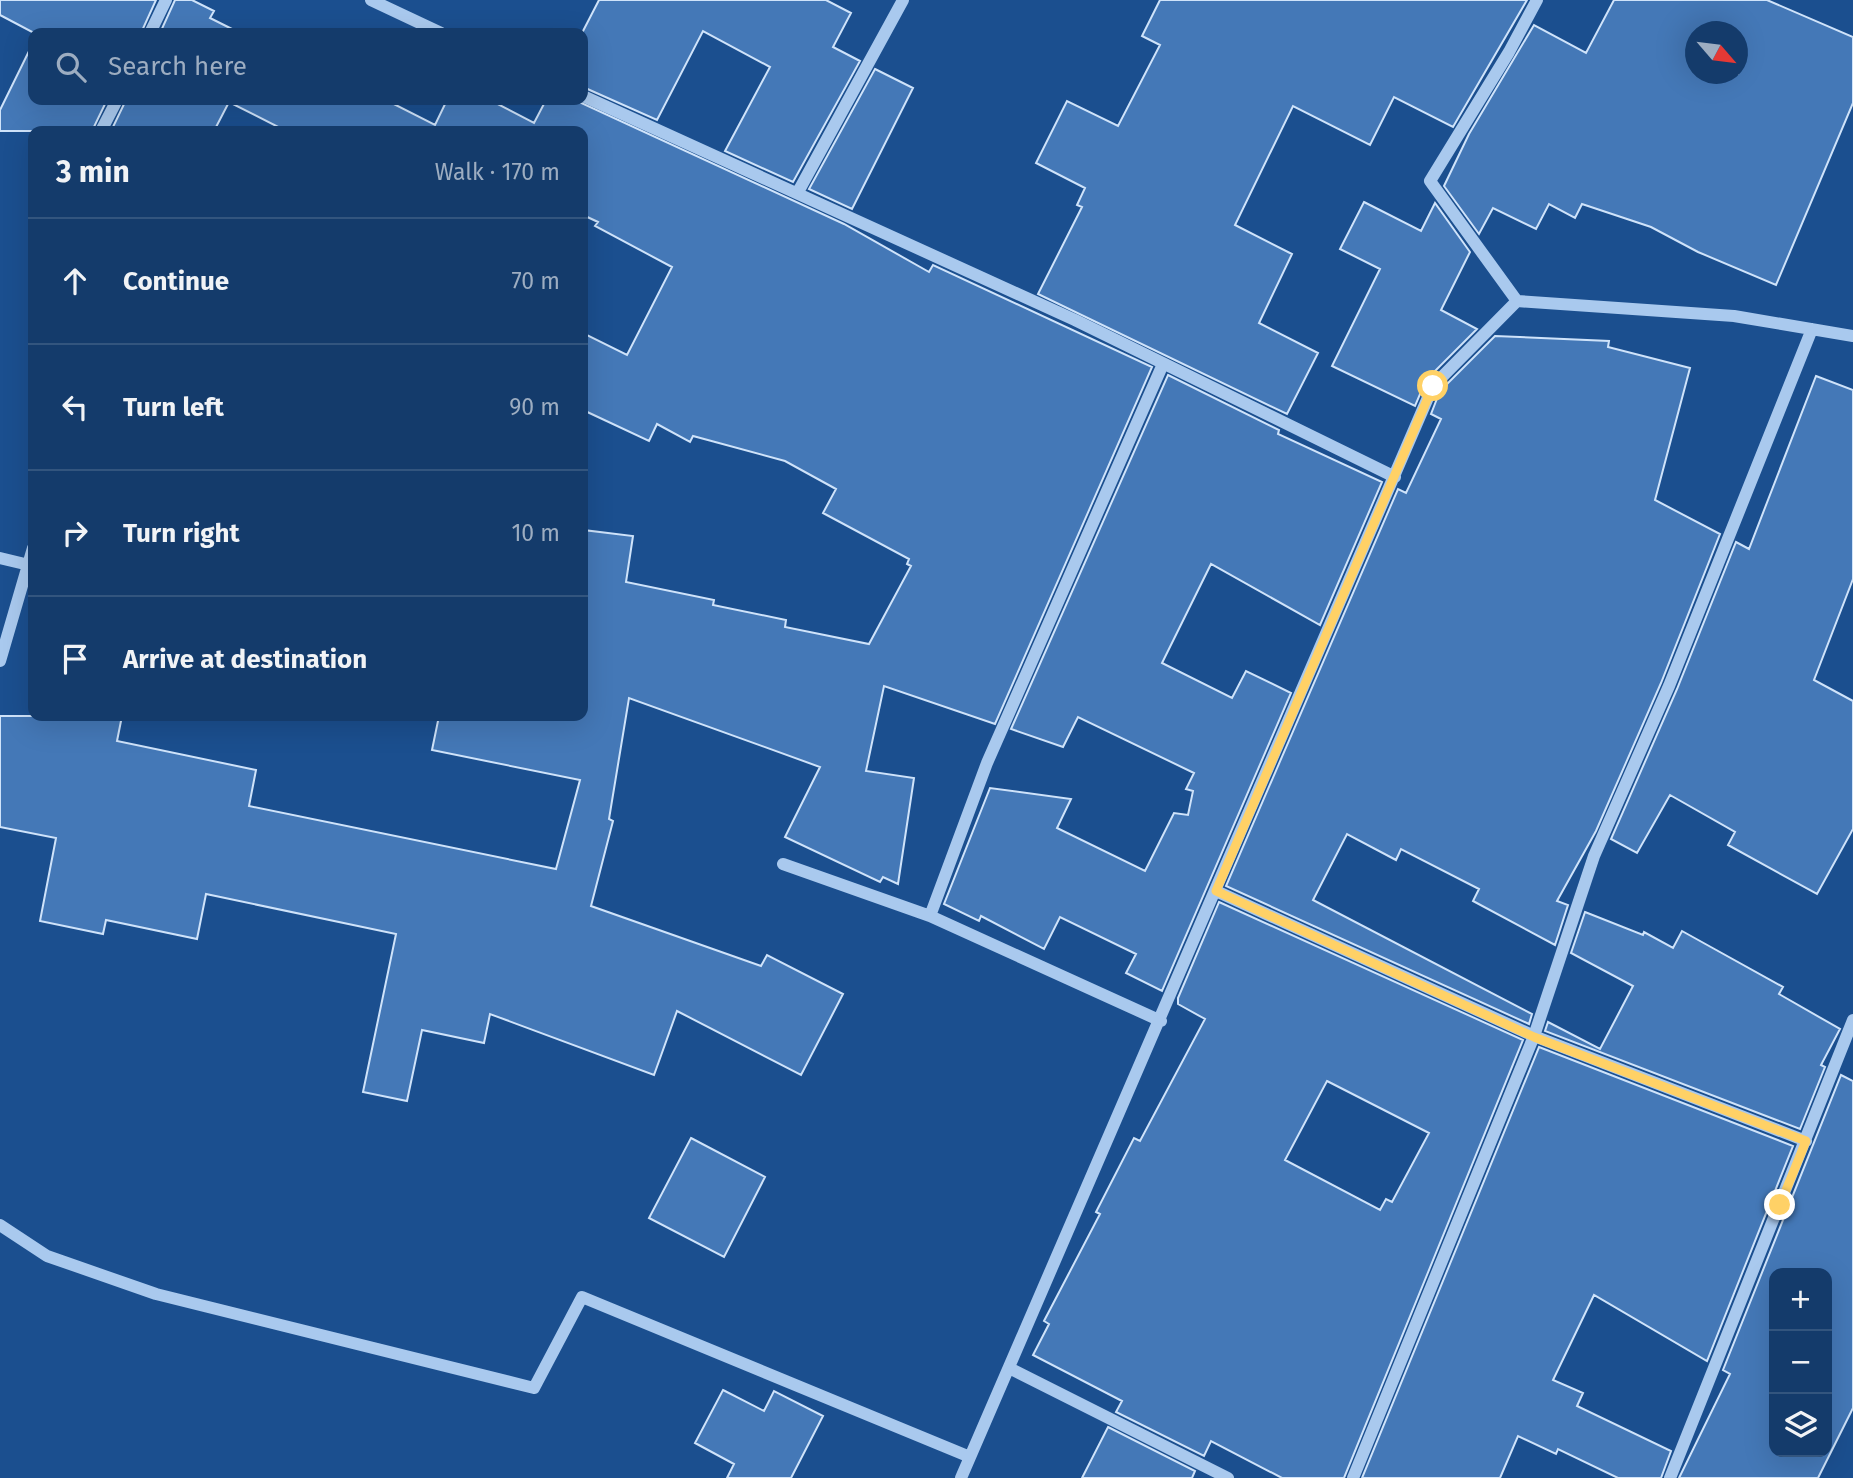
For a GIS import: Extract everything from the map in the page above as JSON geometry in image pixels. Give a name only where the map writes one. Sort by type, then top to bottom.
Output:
[{"type":"street","points":[[152,28],[166,0]]},
{"type":"street","points":[[371,0],[430,28]]},
{"type":"street","points":[[799,192],[903,0]]},
{"type":"street","points":[[1517,301],[1430,181],[1509,52],[1537,0]]},
{"type":"street","points":[[588,98],[799,192],[1163,363],[1395,477]]},
{"type":"street","points":[[104,126],[114,105]]},
{"type":"street","points":[[961,1478],[1161,1021],[1433,386],[1517,301],[1734,316],[1853,336]]},
{"type":"street","points":[[1353,1478],[1534,1037],[1594,856],[1669,686],[1812,329]]},
{"type":"street","points":[[930,916],[987,763],[1163,363]]},
{"type":"street","points":[[0,558],[28,565]]},
{"type":"street","points":[[0,661],[28,568]]},
{"type":"street","points":[[783,864],[930,916],[1161,1021]]},
{"type":"street","points":[[1216,891],[1534,1037],[1806,1141]]},
{"type":"street","points":[[1670,1478],[1853,1020]]},
{"type":"street","points":[[0,1225],[47,1256],[156,1294],[534,1388],[582,1297],[970,1457]]},
{"type":"street","points":[[1009,1368],[1228,1478]]},
{"type":"building","points":[[0,0],[156,0],[143,28],[28,30],[0,15]]},
{"type":"building","points":[[175,0],[192,0],[214,11],[210,18],[230,28],[162,28]]},
{"type":"building","points":[[599,0],[826,0],[851,13],[833,47],[860,61],[793,182],[725,151],[770,67],[703,31],[657,120],[588,89],[588,28],[585,28]]},
{"type":"building","points":[[1160,0],[1527,0],[1453,127],[1394,97],[1370,145],[1293,106],[1235,225],[1292,254],[1259,323],[1318,353],[1287,414],[1038,294],[1082,207],[1077,205],[1085,188],[1036,163],[1067,101],[1118,126],[1160,45],[1142,36]]},
{"type":"building","points":[[1614,0],[1767,0],[1853,37],[1853,103],[1776,285],[1698,252],[1651,227],[1582,204],[1575,218],[1549,204],[1536,229],[1493,208],[1479,234],[1444,186],[1469,134],[1534,25],[1586,53]]},
{"type":"building","points":[[28,53],[28,105],[105,105],[94,126],[28,126],[28,131],[0,131],[0,110]]},
{"type":"building","points":[[875,69],[913,88],[852,209],[809,189]]},
{"type":"building","points":[[124,105],[227,105],[217,126],[113,126]]},
{"type":"building","points":[[235,105],[396,105],[435,125],[445,105],[500,105],[534,123],[543,105],[586,105],[844,224],[929,272],[933,265],[1152,367],[995,724],[884,686],[866,771],[914,778],[898,884],[883,877],[880,882],[785,837],[820,767],[629,698],[609,819],[613,821],[591,906],[761,966],[767,955],[843,994],[801,1075],[677,1011],[654,1075],[490,1014],[484,1043],[422,1030],[407,1101],[363,1092],[396,934],[206,894],[197,939],[106,920],[103,934],[40,921],[56,838],[0,827],[0,716],[28,716],[28,721],[121,721],[117,741],[256,770],[249,806],[556,869],[580,780],[432,750],[438,721],[588,721],[588,531],[633,536],[626,582],[714,600],[713,605],[786,620],[785,627],[869,644],[911,566],[907,564],[909,559],[823,513],[836,489],[785,461],[693,436],[690,442],[657,424],[649,441],[588,412],[588,336],[627,355],[672,267],[595,226],[598,222],[588,217],[588,126],[276,126]]},
{"type":"building","points":[[1364,202],[1421,231],[1435,203],[1470,252],[1441,310],[1477,329],[1426,380],[1415,406],[1332,366],[1380,269],[1340,249]]},
{"type":"building","points":[[1495,336],[1609,341],[1608,347],[1690,368],[1655,500],[1720,534],[1661,683],[1596,831],[1557,901],[1568,905],[1555,945],[1473,901],[1479,889],[1401,849],[1396,860],[1347,834],[1313,900],[1532,1014],[1529,1024],[1226,886],[1398,489],[1406,493],[1441,419],[1431,414],[1440,391]]},
{"type":"building","points":[[1168,375],[1279,430],[1278,434],[1382,482],[1320,625],[1211,564],[1162,663],[1232,698],[1246,671],[1291,693],[1162,991],[1126,973],[1136,954],[1060,917],[1044,949],[981,916],[979,921],[944,904],[990,788],[1071,799],[1057,828],[1145,871],[1174,813],[1188,815],[1193,791],[1186,789],[1194,773],[1078,717],[1063,747],[1011,729]]},
{"type":"building","points":[[1816,376],[1853,390],[1853,579],[1814,680],[1853,701],[1853,829],[1817,894],[1728,845],[1735,832],[1670,795],[1637,853],[1611,839],[1677,689],[1736,542],[1749,549]]},
{"type":"building","points":[[1219,902],[1523,1040],[1344,1478],[1282,1478],[1211,1441],[1204,1456],[1116,1412],[1122,1401],[1033,1355],[1049,1324],[1044,1321],[1100,1214],[1096,1212],[1134,1138],[1140,1141],[1205,1019],[1178,1004],[1178,998]],"holes":[[[1327,1081],[1429,1133],[1392,1202],[1386,1199],[1380,1210],[1285,1160]]]},
{"type":"building","points":[[1585,912],[1643,935],[1644,932],[1673,948],[1682,931],[1783,987],[1779,994],[1840,1029],[1821,1065],[1825,1067],[1800,1129],[1545,1031],[1548,1022],[1600,1049],[1633,986],[1571,953]]},
{"type":"building","points":[[1539,1047],[1793,1146],[1707,1361],[1594,1295],[1553,1380],[1583,1393],[1577,1406],[1671,1451],[1661,1478],[1618,1478],[1558,1449],[1556,1454],[1518,1436],[1500,1478],[1362,1478]]},
{"type":"building","points":[[1841,1075],[1853,1081],[1853,1408],[1832,1450],[1832,1268],[1769,1268],[1769,1457],[1828,1457],[1818,1478],[1679,1478],[1730,1374],[1723,1370]]},
{"type":"building","points":[[691,1138],[765,1177],[724,1257],[649,1218]]},
{"type":"building","points":[[723,1390],[764,1411],[774,1391],[823,1416],[791,1478],[727,1478],[734,1464],[695,1443]]},
{"type":"building","points":[[1108,1427],[1195,1471],[1192,1478],[1082,1478]]},
{"type":"route","points":[[1433,386],[1216,891],[1534,1037],[1806,1141],[1780,1205]]}]
